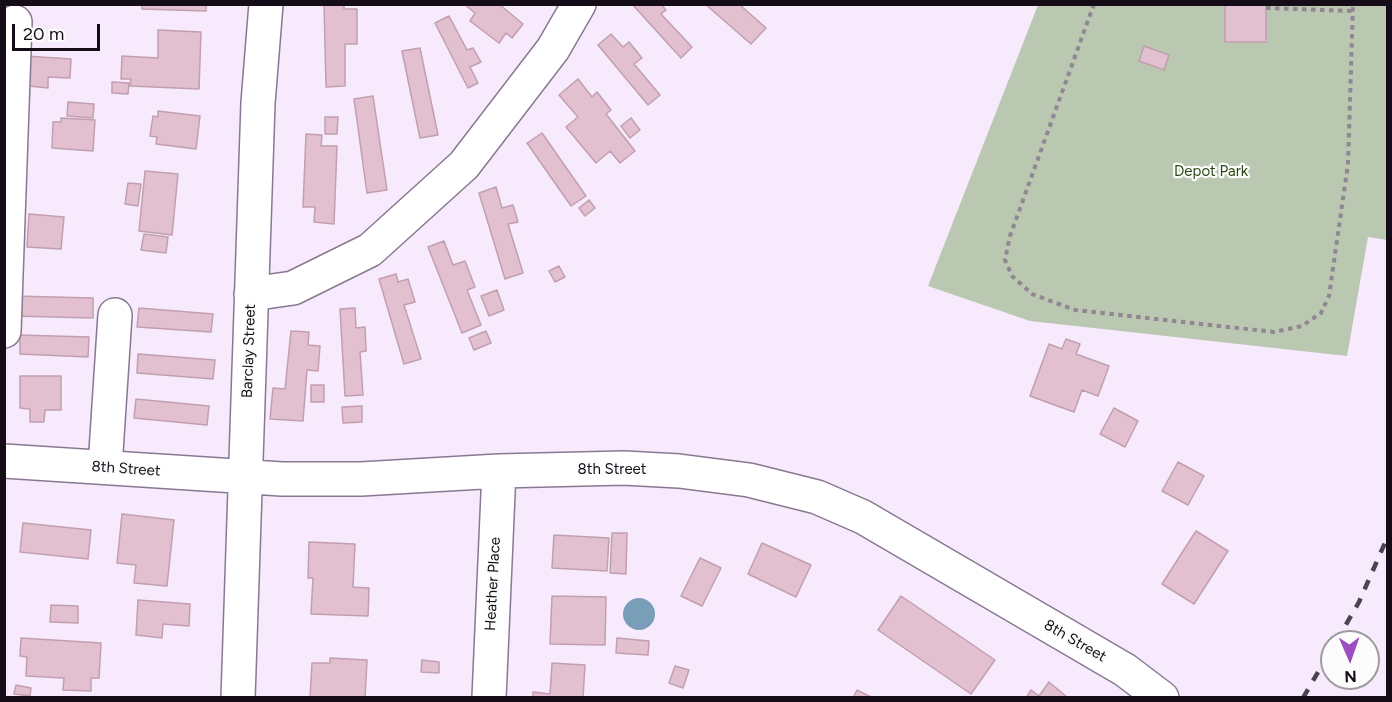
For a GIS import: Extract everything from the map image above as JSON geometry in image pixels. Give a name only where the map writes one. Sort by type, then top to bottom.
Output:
[{"type":"street","name":"Barclay Street","points":[[238,698],[251,294],[261,52],[266,4]]},
{"type":"street","points":[[251,294],[293,288],[370,250],[465,165],[553,49],[579,4]]},
{"type":"street","points":[[4,331],[15,22]]},
{"type":"street","points":[[105,468],[115,315]]},
{"type":"street","name":"8th Street","points":[[4,461],[244,477],[361,479],[499,471],[624,468],[679,471],[749,480],[817,497],[863,517],[1125,670],[1162,698]]},
{"type":"street","name":"Heather Place","points":[[489,698],[499,471]]},
{"type":"path","points":[[1094,4],[1010,236],[1005,260],[1012,276],[1032,294],[1075,310],[1274,332],[1302,326],[1321,313],[1329,296],[1348,164],[1353,4]]},
{"type":"path","points":[[1266,8],[1353,11]]},
{"type":"green space","name":"Depot Park","points":[[1038,5],[1387,5],[1387,240],[1368,237],[1347,356],[1030,321],[928,286]]},
{"type":"water","points":[[639,598],[651,602],[655,614],[651,626],[639,630],[627,626],[623,614],[627,602]]},
{"type":"building","points":[[142,4],[206,4],[206,11],[142,9]]},
{"type":"building","points":[[324,4],[344,4],[344,9],[357,9],[357,44],[345,44],[345,86],[326,87]]},
{"type":"building","points":[[464,4],[499,4],[523,24],[512,38],[506,33],[499,43],[470,21],[475,13]]},
{"type":"building","points":[[632,4],[661,4],[666,10],[661,14],[692,47],[681,58]]},
{"type":"building","points":[[705,4],[739,4],[766,28],[751,44]]},
{"type":"building","points":[[1225,4],[1266,4],[1266,42],[1225,42]]},
{"type":"building","points":[[449,16],[467,50],[473,48],[481,62],[470,67],[478,83],[468,88],[435,23]]},
{"type":"building","points":[[158,30],[201,32],[199,89],[130,86],[131,79],[121,79],[122,56],[158,58]]},
{"type":"building","points":[[611,34],[623,47],[629,42],[642,58],[634,64],[660,95],[648,105],[598,45]]},
{"type":"building","points":[[1144,46],[1169,55],[1164,70],[1139,61]]},
{"type":"building","points":[[420,48],[438,135],[420,138],[402,51]]},
{"type":"building","points":[[26,56],[71,59],[70,78],[48,77],[48,88],[29,86]]},
{"type":"building","points":[[578,79],[592,97],[597,92],[611,110],[606,114],[635,151],[620,163],[610,151],[596,163],[566,127],[578,117],[559,95]]},
{"type":"building","points":[[112,82],[129,83],[128,94],[112,93]]},
{"type":"building","points":[[373,96],[387,190],[367,193],[354,99]]},
{"type":"building","points":[[68,102],[94,104],[93,118],[67,116]]},
{"type":"building","points":[[158,111],[200,116],[196,149],[156,144],[157,137],[150,136],[153,116],[158,117]]},
{"type":"building","points":[[325,117],[338,117],[337,134],[325,134]]},
{"type":"building","points":[[61,118],[95,120],[93,151],[52,148],[53,122],[61,122]]},
{"type":"building","points":[[631,118],[640,130],[630,138],[621,126]]},
{"type":"building","points":[[542,133],[586,196],[571,206],[527,143]]},
{"type":"building","points":[[306,134],[322,135],[321,146],[337,146],[334,224],[314,222],[315,207],[303,207]]},
{"type":"building","points":[[145,171],[178,174],[172,235],[139,231]]},
{"type":"building","points":[[128,183],[141,184],[138,206],[125,204]]},
{"type":"building","points":[[496,187],[502,208],[513,205],[518,222],[508,224],[523,273],[505,279],[479,193]]},
{"type":"building","points":[[589,200],[595,208],[585,216],[579,208]]},
{"type":"building","points":[[29,214],[64,217],[61,249],[27,247]]},
{"type":"building","points":[[144,234],[168,237],[166,253],[141,250]]},
{"type":"building","points":[[444,241],[453,265],[465,261],[475,287],[467,290],[481,325],[462,333],[428,247]]},
{"type":"building","points":[[559,266],[565,277],[555,282],[549,271]]},
{"type":"building","points":[[396,274],[398,282],[408,279],[415,302],[404,305],[421,359],[404,364],[379,279]]},
{"type":"building","points":[[497,290],[504,310],[489,316],[481,296]]},
{"type":"building","points":[[14,296],[93,298],[93,318],[14,316]]},
{"type":"building","points":[[139,308],[213,314],[211,332],[137,327]]},
{"type":"building","points":[[355,308],[356,328],[365,327],[366,351],[360,352],[363,395],[345,396],[340,309]]},
{"type":"building","points":[[291,331],[309,332],[308,345],[320,346],[318,371],[307,370],[303,421],[270,419],[273,388],[285,389]]},
{"type":"building","points":[[486,331],[491,343],[474,350],[469,338]]},
{"type":"building","points":[[20,335],[89,337],[88,357],[20,354]]},
{"type":"building","points":[[1066,339],[1080,344],[1076,354],[1109,366],[1098,396],[1082,390],[1074,412],[1030,396],[1049,344],[1062,349]]},
{"type":"building","points":[[138,354],[215,360],[213,379],[137,373]]},
{"type":"building","points":[[20,376],[61,376],[61,410],[45,410],[44,422],[30,422],[30,409],[20,408]]},
{"type":"building","points":[[311,385],[324,385],[324,402],[311,402]]},
{"type":"building","points":[[136,399],[209,406],[207,425],[134,418]]},
{"type":"building","points":[[362,406],[362,422],[343,423],[342,407]]},
{"type":"building","points":[[1114,408],[1138,421],[1125,447],[1100,434]]},
{"type":"building","points":[[1178,462],[1204,476],[1188,505],[1162,491]]},
{"type":"building","points":[[122,514],[174,520],[167,586],[134,583],[136,565],[117,563]]},
{"type":"building","points":[[23,523],[91,530],[88,559],[20,552]]},
{"type":"building","points":[[1196,531],[1228,551],[1194,604],[1162,584]]},
{"type":"building","points":[[612,533],[627,533],[626,574],[610,573]]},
{"type":"building","points":[[554,535],[609,538],[607,571],[552,568]]},
{"type":"building","points":[[309,542],[355,544],[353,587],[369,588],[368,616],[311,614],[313,578],[308,578]]},
{"type":"building","points":[[762,543],[811,565],[796,597],[748,574]]},
{"type":"building","points":[[700,558],[721,568],[702,606],[681,596]]},
{"type":"building","points":[[552,596],[606,597],[605,645],[550,644]]},
{"type":"building","points":[[901,596],[995,660],[971,694],[878,630]]},
{"type":"building","points":[[138,600],[190,604],[189,626],[163,624],[162,638],[136,635]]},
{"type":"building","points":[[51,605],[78,606],[78,623],[50,622]]},
{"type":"building","points":[[21,638],[101,643],[99,678],[91,678],[91,691],[63,690],[64,678],[26,676],[27,657],[20,656]]},
{"type":"building","points":[[617,638],[649,641],[648,655],[616,653]]},
{"type":"building","points":[[330,658],[367,660],[365,698],[310,698],[312,663],[330,663]]},
{"type":"building","points":[[422,660],[439,662],[439,673],[421,672]]},
{"type":"building","points":[[552,663],[585,665],[583,698],[533,698],[533,692],[550,694]]},
{"type":"building","points":[[675,666],[689,670],[683,688],[669,683]]},
{"type":"building","points":[[1049,682],[1068,698],[1026,698],[1031,690],[1039,696]]},
{"type":"building","points":[[16,685],[31,688],[30,696],[14,694]]},
{"type":"building","points":[[857,690],[873,698],[853,698]]},
{"type":"railway","points":[[1343,630],[1359,602],[1388,536]]},
{"type":"railway","points":[[1303,698],[1320,669]]}]
